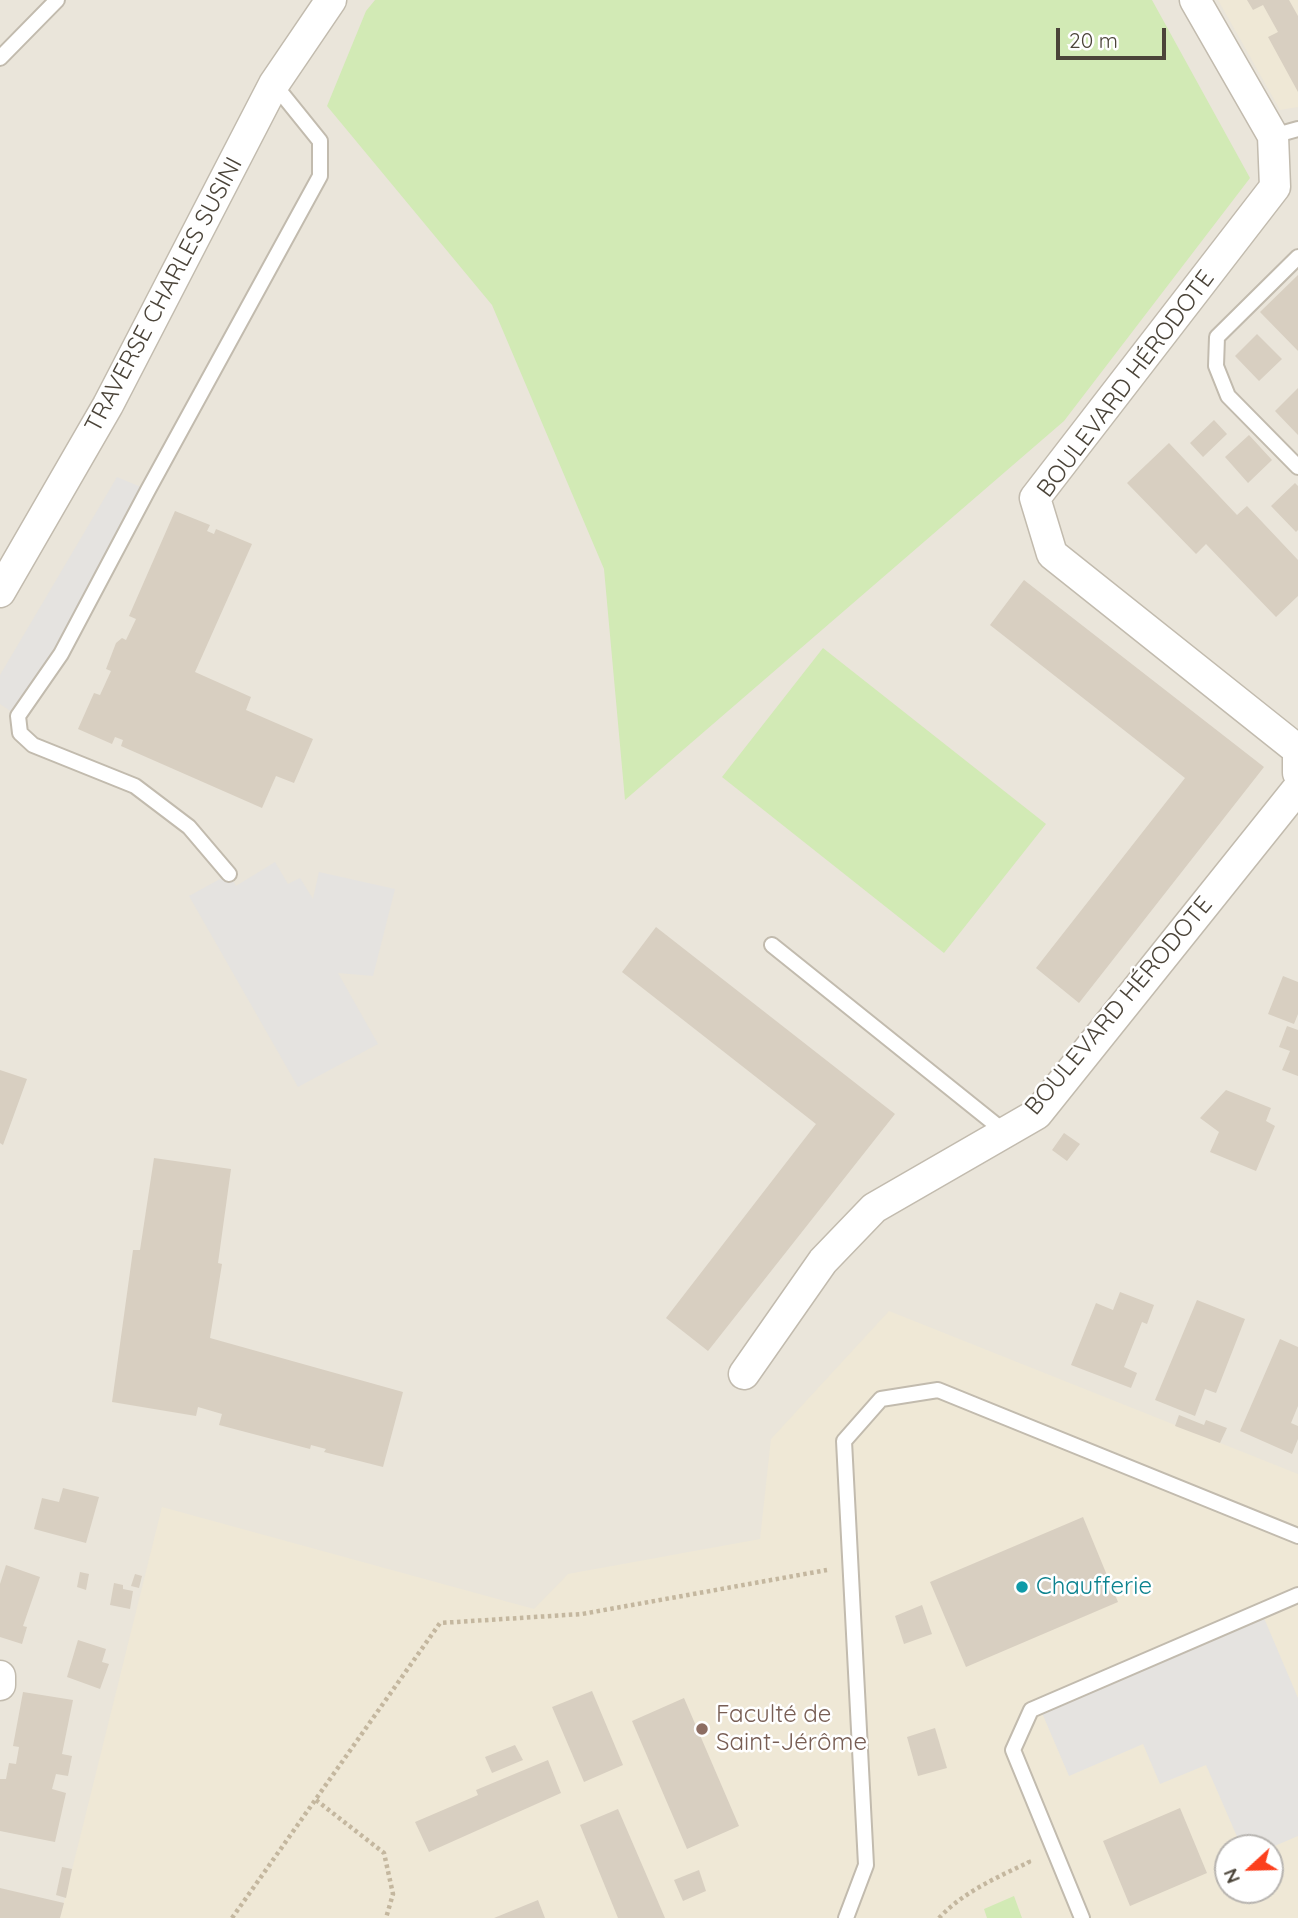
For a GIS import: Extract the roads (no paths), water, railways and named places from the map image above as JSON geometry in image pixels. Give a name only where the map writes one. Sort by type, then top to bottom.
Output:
[{"type":"street","name":"TRAVERSE CHARLES SUSINI","points":[[0,592],[108,404],[274,84],[331,0]]},
{"type":"street","name":"BOULEVARD HÉRODOTE","points":[[1195,0],[1286,133],[1275,187],[1035,498],[1052,554],[1298,750],[1298,773]]},
{"type":"street","name":"BOULEVARD HÉRODOTE","points":[[744,1374],[823,1261],[874,1208],[1037,1114],[1298,788]]},
{"type":"street","points":[[0,1676],[0,1685]]},
{"type":"lane","points":[[0,58],[54,1]]},
{"type":"lane","points":[[229,874],[190,827],[135,786],[33,745],[20,733],[18,716],[61,654],[320,176],[320,141],[274,84]]},
{"type":"lane","points":[[1298,257],[1217,337],[1216,366],[1228,396],[1298,467]]},
{"type":"lane","points":[[772,945],[1005,1132]]},
{"type":"lane","points":[[846,1918],[866,1865],[844,1441],[881,1399],[938,1390],[1298,1536]]},
{"type":"lane","points":[[1082,1918],[1013,1750],[1031,1710],[1298,1595]]},
{"type":"place","name":"Chaufferie","points":[[1022,1587]]},
{"type":"place","name":"Faculté de Saint-Jérôme","points":[[702,1729]]}]
